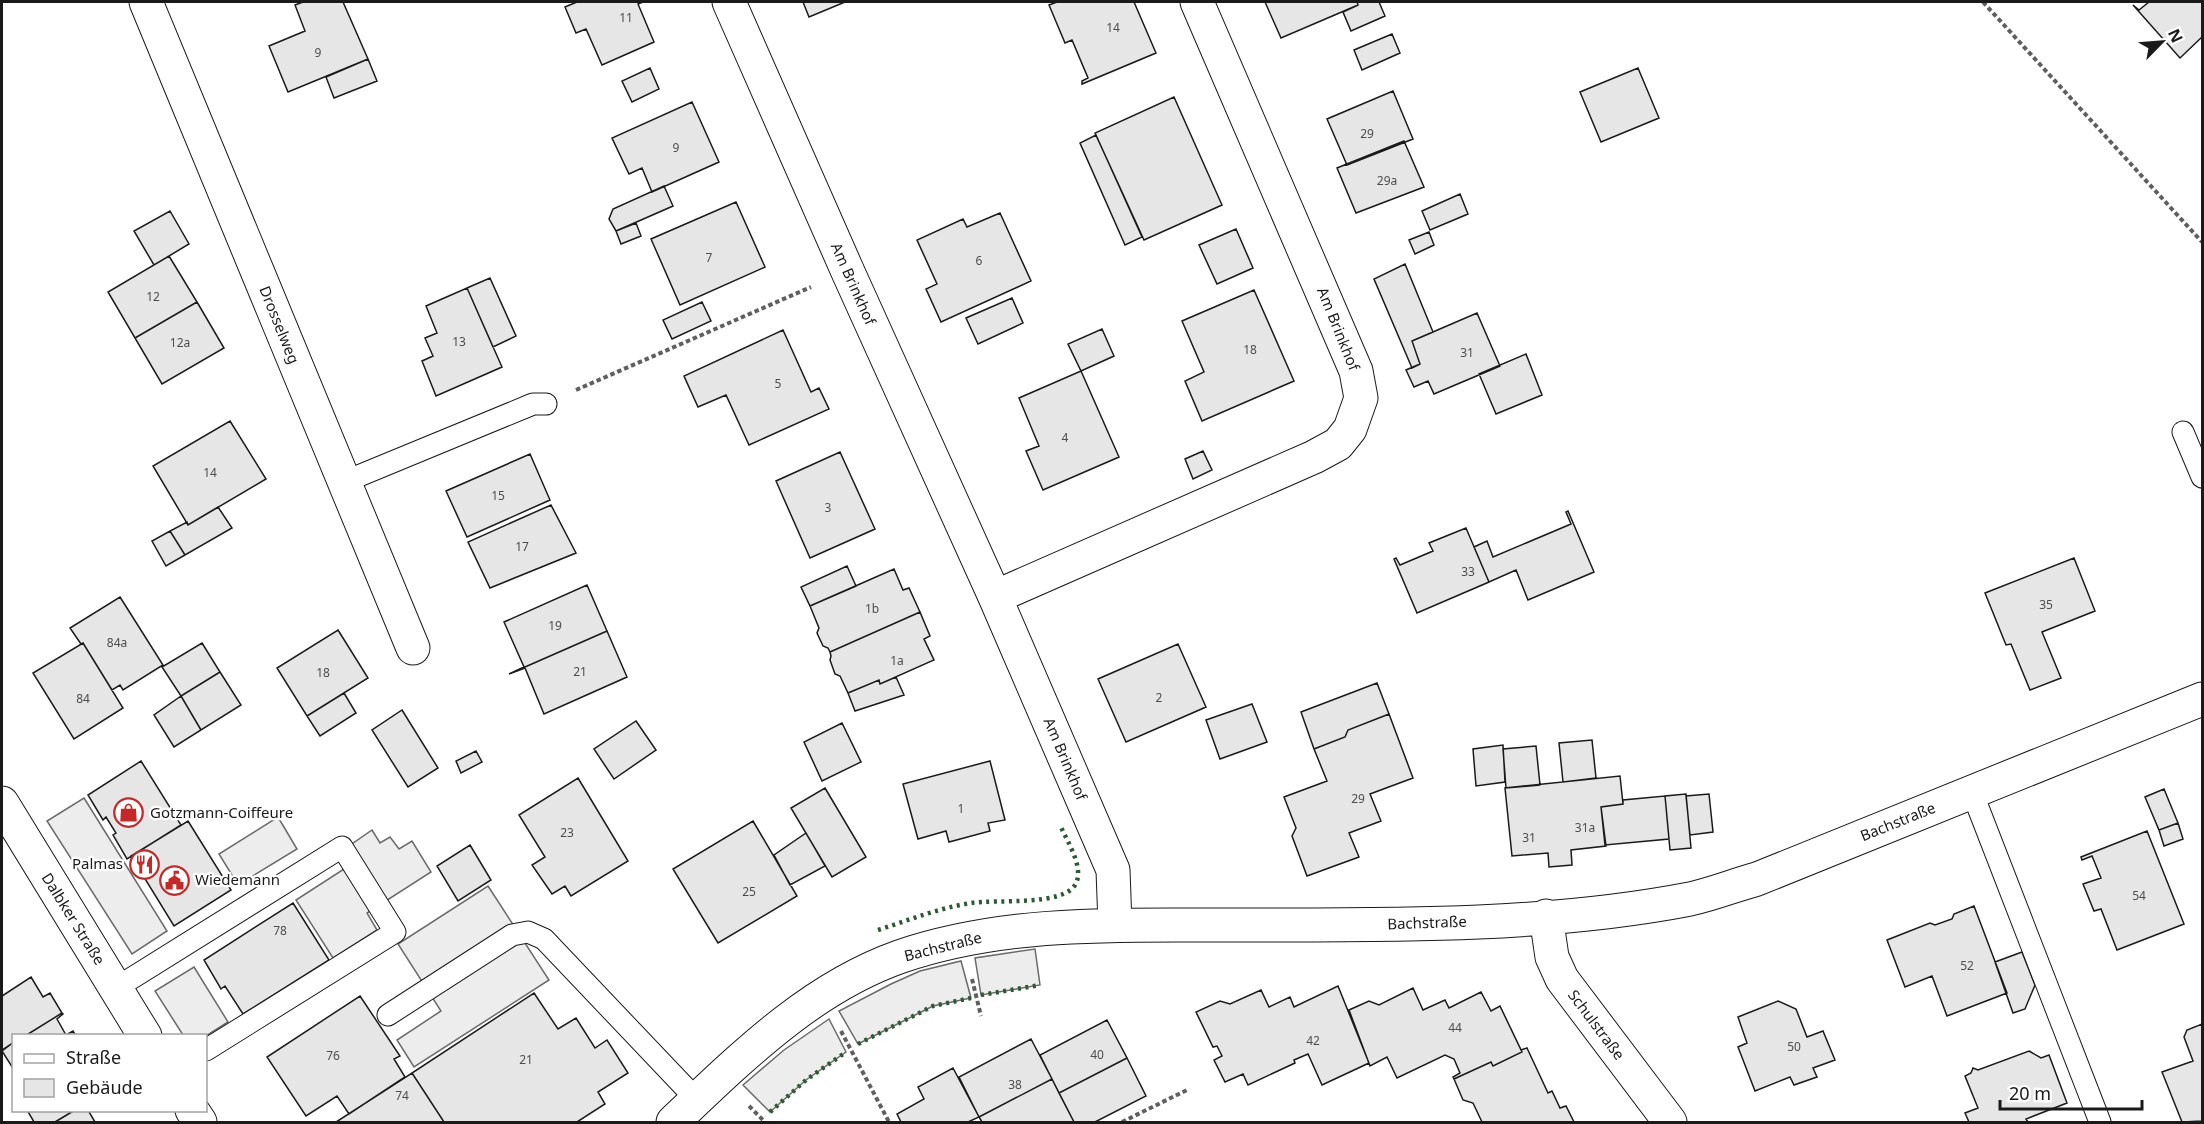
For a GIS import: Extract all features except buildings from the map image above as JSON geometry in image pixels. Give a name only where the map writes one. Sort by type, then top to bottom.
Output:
[{"type":"street","name":"Drosselweg","points":[[146,2],[413,648]]},
{"type":"street","name":"Am Brinkhof","points":[[729,2],[995,597],[1113,870],[1115,925]]},
{"type":"street","name":"Am Brinkhof","points":[[995,597],[1314,457],[1338,444],[1350,429],[1361,398],[1356,370],[1197,2]]},
{"type":"street","name":"Bachstraße","points":[[672,1122],[789,1018],[852,979],[898,957],[963,940],[1036,928],[1115,925],[1412,925],[1546,916],[1627,908],[1693,898],[1757,879],[2202,699]]},
{"type":"street","name":"Dalbker Straße","points":[[2,803],[144,1034]]},
{"type":"street","name":"Schulstraße","points":[[1546,916],[1552,957],[1562,979],[1670,1122]]},
{"type":"lane","points":[[344,482],[533,404],[546,404]]},
{"type":"lane","points":[[2183,432],[2202,477]]},
{"type":"lane","points":[[1972,792],[2100,1122]]},
{"type":"lane","points":[[116,988],[342,847],[395,933],[207,1049]]},
{"type":"lane","points":[[388,1015],[512,935],[528,932],[544,939],[697,1100]]},
{"type":"path","points":[[1983,2],[2202,242]]},
{"type":"path","points":[[546,404],[848,272]]},
{"type":"path","points":[[860,1067],[889,1122]]},
{"type":"path","points":[[1122,1122],[1187,1090]]},
{"type":"shaded area","points":[[84,798],[167,931],[132,954],[47,821]]},
{"type":"shaded area","points":[[278,817],[297,849],[238,885],[219,854]]},
{"type":"shaded area","points":[[372,830],[380,843],[390,837],[399,849],[412,841],[431,872],[367,913],[377,930],[333,958],[296,900],[358,860],[349,846]]},
{"type":"shaded area","points":[[488,886],[549,980],[414,1067],[397,1040],[441,1011],[398,944]]},
{"type":"shaded area","points":[[1035,949],[1040,985],[981,995],[975,958]]},
{"type":"shaded area","points":[[961,961],[971,998],[933,1006],[858,1044],[839,1011],[920,971]]},
{"type":"shaded area","points":[[194,967],[228,1022],[207,1035],[182,1034],[155,991]]},
{"type":"shaded area","points":[[829,1019],[846,1052],[806,1080],[770,1112],[743,1085],[784,1050]]},
{"type":"hedge","points":[[878,930],[959,905],[1044,899],[1070,891],[1076,883],[1078,869],[1074,854],[1061,827]]},
{"type":"hedge","points":[[981,995],[1040,985]]},
{"type":"hedge","points":[[858,1044],[933,1006],[971,998]]},
{"type":"hedge","points":[[770,1112],[806,1080],[846,1052]]},
{"type":"place","name":"Gotzmann-Coiffeure","points":[[129,813]]},
{"type":"place","name":"Palmas","points":[[144,864]]},
{"type":"place","name":"Wiedemann","points":[[174,880]]}]
